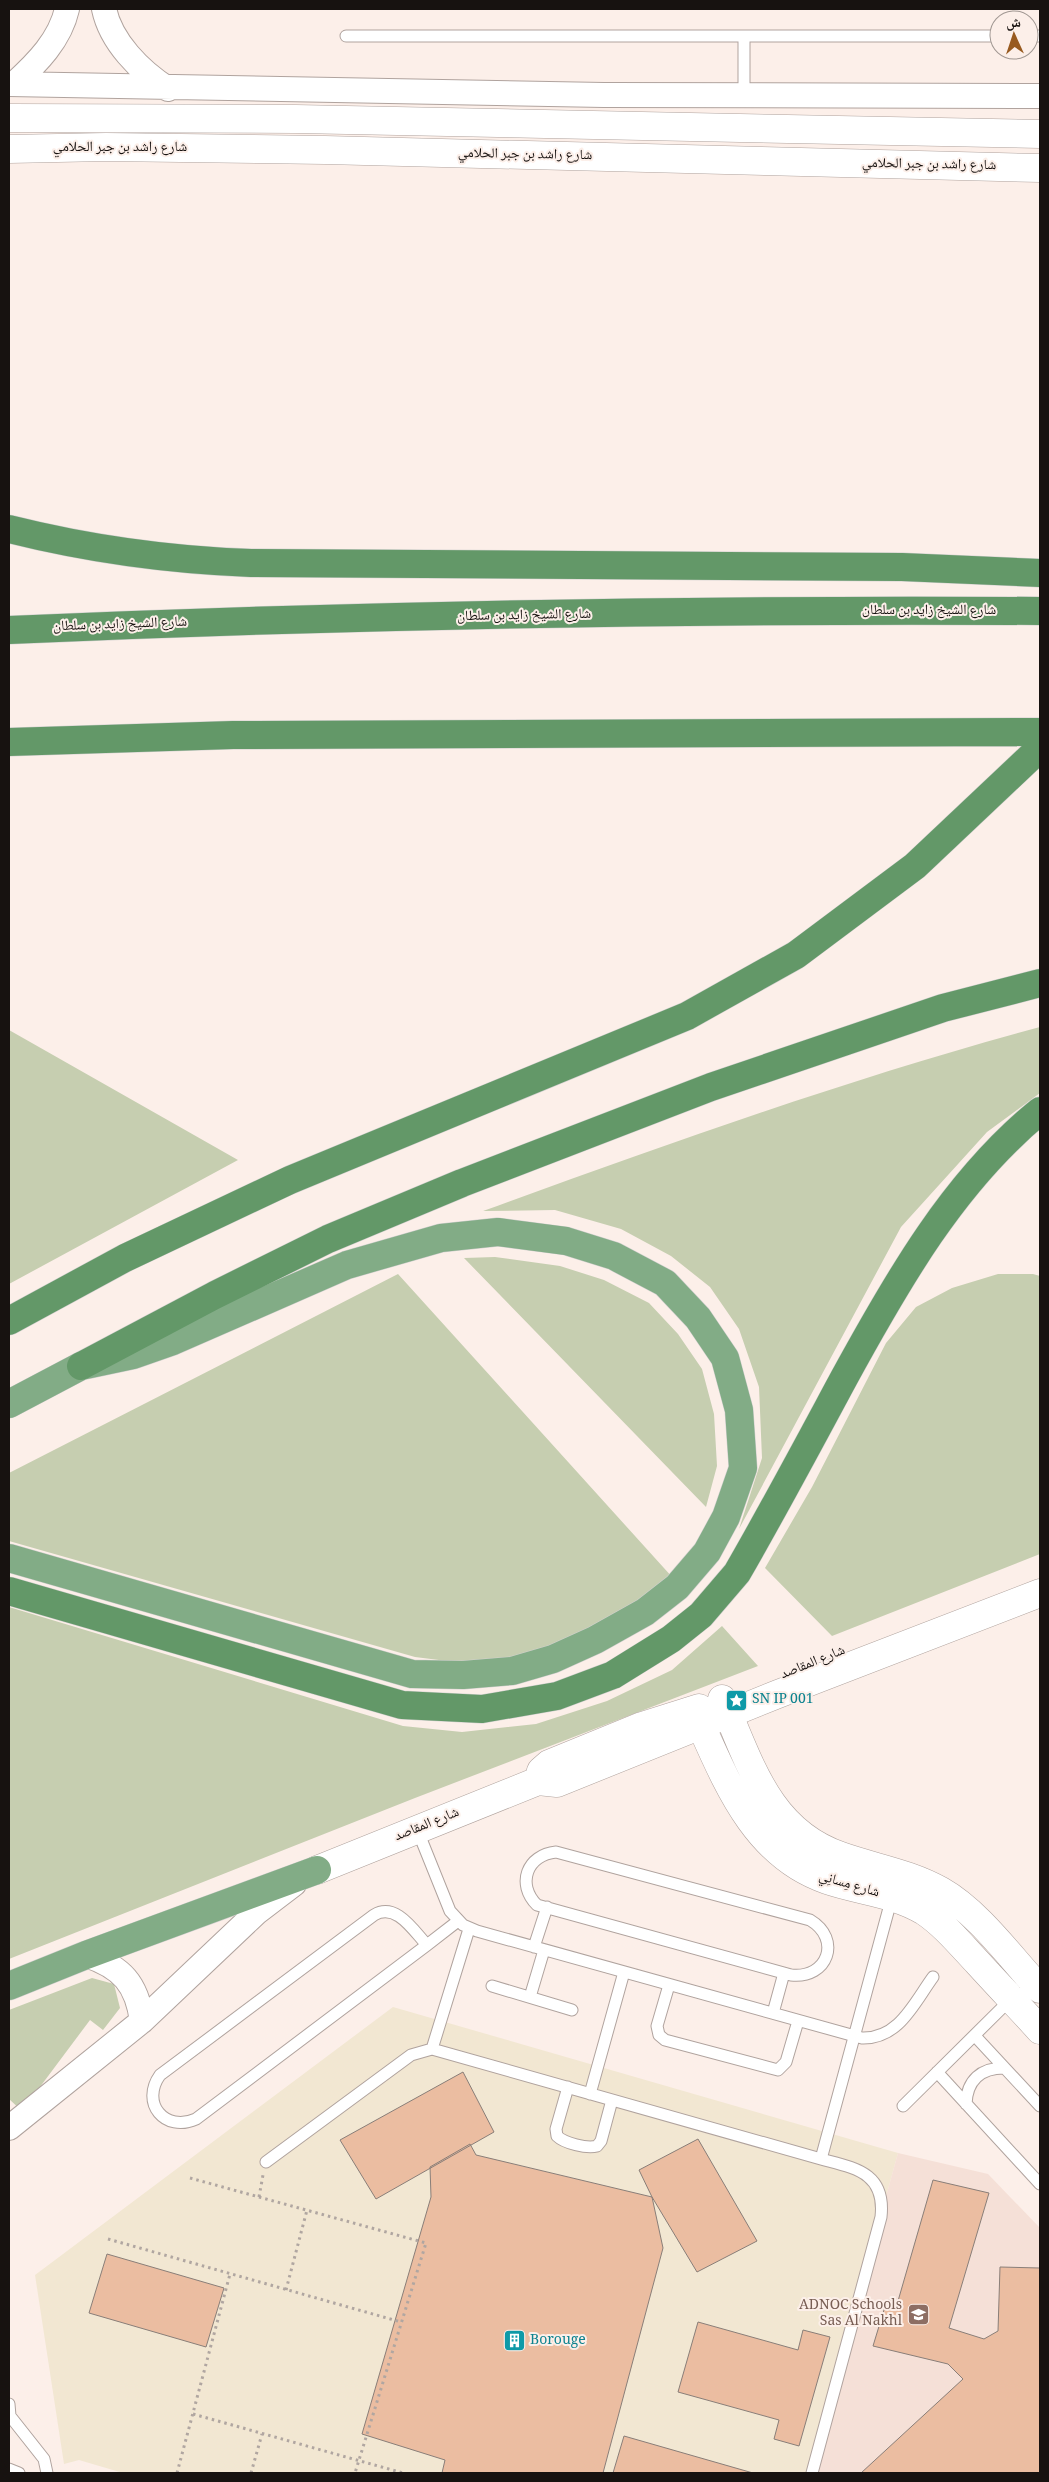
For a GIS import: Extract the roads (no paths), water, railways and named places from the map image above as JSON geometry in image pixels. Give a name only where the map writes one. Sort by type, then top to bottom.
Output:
[{"type":"highway","points":[[9,529],[64,543],[126,554],[206,562],[902,567],[1040,573]]},
{"type":"highway","name":"شارع الشيخ زايد بن سلطان","points":[[9,630],[199,622],[837,610],[1040,612]]},
{"type":"highway","points":[[9,742],[243,735],[1040,732]]},
{"type":"highway","points":[[9,1322],[125,1258],[290,1180],[687,1016],[796,955],[915,866],[1040,748]]},
{"type":"highway","points":[[9,1404],[245,1280],[328,1240],[462,1183],[711,1087],[943,1008],[1040,983]]},
{"type":"highway","points":[[9,1591],[402,1705],[482,1709],[557,1696],[613,1675],[671,1639],[701,1615],[736,1573],[908,1266],[954,1202],[1016,1131],[1040,1111]]},
{"type":"highway","points":[[9,1558],[412,1674],[463,1675],[512,1671],[553,1659],[594,1640],[645,1612],[677,1587],[707,1552],[726,1517],[743,1468],[739,1410],[725,1358],[698,1318],[664,1283],[614,1256],[566,1241],[498,1232],[441,1238],[347,1265],[173,1341],[133,1355],[80,1366]]},
{"type":"highway","points":[[9,1986],[86,1955],[317,1870]]},
{"type":"main road","points":[[9,118],[296,119],[1040,134]]},
{"type":"main road","name":"شارع راشد بن جبر الحلامي","points":[[9,149],[106,147],[326,150],[1040,168]]},
{"type":"main road","name":"شارع المقاصد","points":[[317,1870],[538,1781],[541,1771],[549,1764],[642,1726],[697,1717],[725,1707],[940,1622],[1040,1573]]},
{"type":"main road","name":"شارع المقاصد","points":[[940,1622],[1040,1593]]},
{"type":"main road","name":"شارع مِسانِي","points":[[725,1707],[767,1799],[796,1830],[825,1850],[902,1873],[943,1892],[975,1919],[1025,1989],[1040,2030]]},
{"type":"main road","name":"شارع مِسانِي","points":[[697,1717],[740,1808],[768,1842],[803,1870],[823,1879],[892,1897],[922,1910],[1025,1989]]},
{"type":"street","points":[[12,84],[46,52],[65,20],[67,9]]},
{"type":"street","points":[[104,9],[106,21],[127,54],[152,78],[168,88]]},
{"type":"street","points":[[12,84],[168,88],[744,95],[1040,96]]},
{"type":"street","points":[[9,2128],[142,2021],[256,1913],[274,1898],[317,1870]]},
{"type":"street","points":[[86,1955],[104,1961],[119,1971],[132,1986],[139,2002],[142,2021]]},
{"type":"lane","points":[[346,36],[989,36]]},
{"type":"lane","points":[[744,36],[744,95]]},
{"type":"lane","points":[[416,1829],[450,1911],[458,1922],[469,1929],[854,2036],[878,2037],[896,2028],[933,1977]]},
{"type":"lane","points":[[556,1852],[810,1920],[823,1930],[827,1938],[827,1955],[823,1963],[810,1974],[801,1976],[784,1974],[546,1908],[537,1905],[532,1900],[528,1893],[526,1878],[532,1863],[539,1856],[556,1852]]},
{"type":"lane","points":[[821,2159],[892,1897]]},
{"type":"lane","points":[[530,1998],[546,1908]]},
{"type":"lane","points":[[427,1945],[398,1915],[386,1911],[374,1915],[160,2075],[153,2089],[154,2106],[165,2119],[172,2122],[180,2124],[196,2119],[458,1922]]},
{"type":"lane","points":[[432,2049],[469,1929]]},
{"type":"lane","points":[[590,2094],[624,1972]]},
{"type":"lane","points":[[772,2013],[784,1974]]},
{"type":"lane","points":[[669,1985],[657,2026],[659,2035],[665,2040],[774,2070],[782,2068],[786,2062],[798,2021]]},
{"type":"lane","points":[[492,1986],[572,2010]]},
{"type":"lane","points":[[903,2106],[936,2072],[1025,1989]]},
{"type":"lane","points":[[974,2036],[1040,2106]]},
{"type":"lane","points":[[266,2162],[411,2055],[432,2049],[821,2159],[866,2174],[878,2189],[882,2207],[812,2473]]},
{"type":"lane","points":[[966,2104],[968,2089],[976,2076],[984,2071],[1004,2068]]},
{"type":"lane","points":[[936,2072],[1040,2184]]},
{"type":"lane","points":[[568,2087],[556,2129],[557,2136],[562,2140],[589,2147],[597,2146],[601,2141],[612,2100]]},
{"type":"lane","points":[[9,2412],[44,2459],[47,2473]]},
{"type":"lane","points":[[9,2469],[19,2473]]},
{"type":"place","name":"SN IP 001","points":[[736,1700]]},
{"type":"place","name":"ADNOC Schools Sas Al Nakhl","points":[[918,2314]]},
{"type":"place","name":"Borouge","points":[[514,2341]]}]
